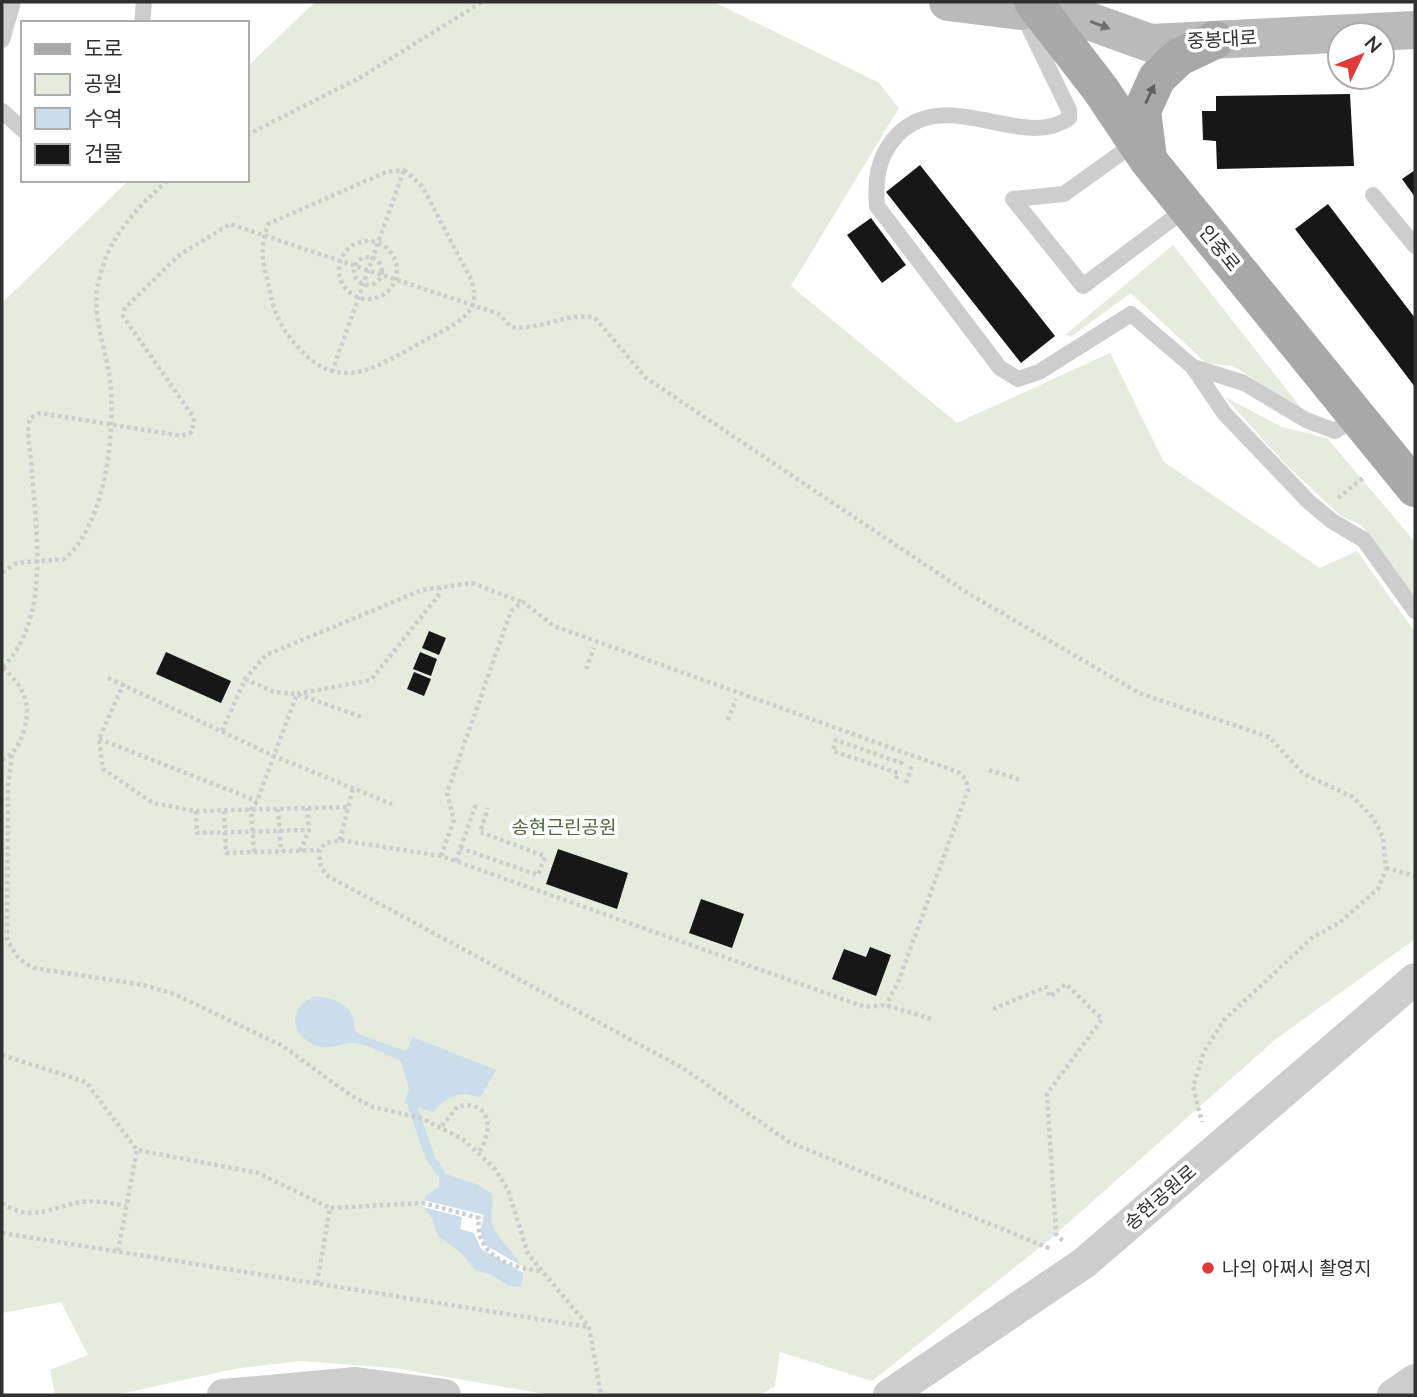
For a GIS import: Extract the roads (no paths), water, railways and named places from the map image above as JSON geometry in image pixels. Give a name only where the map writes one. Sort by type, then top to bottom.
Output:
[{"type":"main road","name":"중봉대로","points":[[948,2],[1030,4],[1150,43],[1415,30]]},
{"type":"main road","name":"인중로","points":[[1030,4],[1101,90],[1141,151],[1399,470]]},
{"type":"main road","points":[[1141,151],[1142,111],[1157,78],[1179,57],[1215,40]]},
{"type":"street","name":"송현공원로","points":[[889,1395],[1084,1263],[1415,978]]},
{"type":"street","points":[[1393,1395],[1415,1380]]},
{"type":"street","points":[[223,1395],[356,1383],[445,1395]]},
{"type":"lane","points":[[2,40],[13,2]]},
{"type":"lane","points":[[1030,4],[1069,110],[1069,118],[1040,129],[957,116],[929,117],[904,126],[887,148],[875,179],[877,206],[1000,368],[1018,379],[1039,372],[1131,314],[1193,367],[1224,413],[1321,511],[1364,540],[1415,611]]},
{"type":"lane","points":[[2,111],[21,128]]},
{"type":"lane","points":[[1141,151],[1065,194],[1013,200],[1083,286],[1188,207]]},
{"type":"lane","points":[[1373,195],[1415,246]]},
{"type":"lane","points":[[1193,367],[1244,383],[1306,420],[1335,431],[1356,416]]},
{"type":"water","points":[[313,997],[325,997],[347,1007],[358,1034],[406,1051],[413,1037],[496,1070],[480,1098],[466,1094],[454,1096],[433,1112],[404,1103],[409,1089],[401,1061],[360,1044],[321,1047],[311,1043],[298,1032],[298,1009]]},
{"type":"water","points":[[440,1172],[478,1185],[492,1194],[493,1226],[523,1271],[519,1287],[509,1286],[490,1274],[476,1271],[461,1253],[438,1236],[432,1218],[423,1207],[425,1196],[439,1187]]},
{"type":"waterway","points":[[412,1105],[430,1157],[440,1172]]},
{"type":"place","name":"나의 아쩌시 촬영지","points":[[1208,1268]]},
{"type":"park label","name":"송현근린공원","points":[[564,827]]}]
